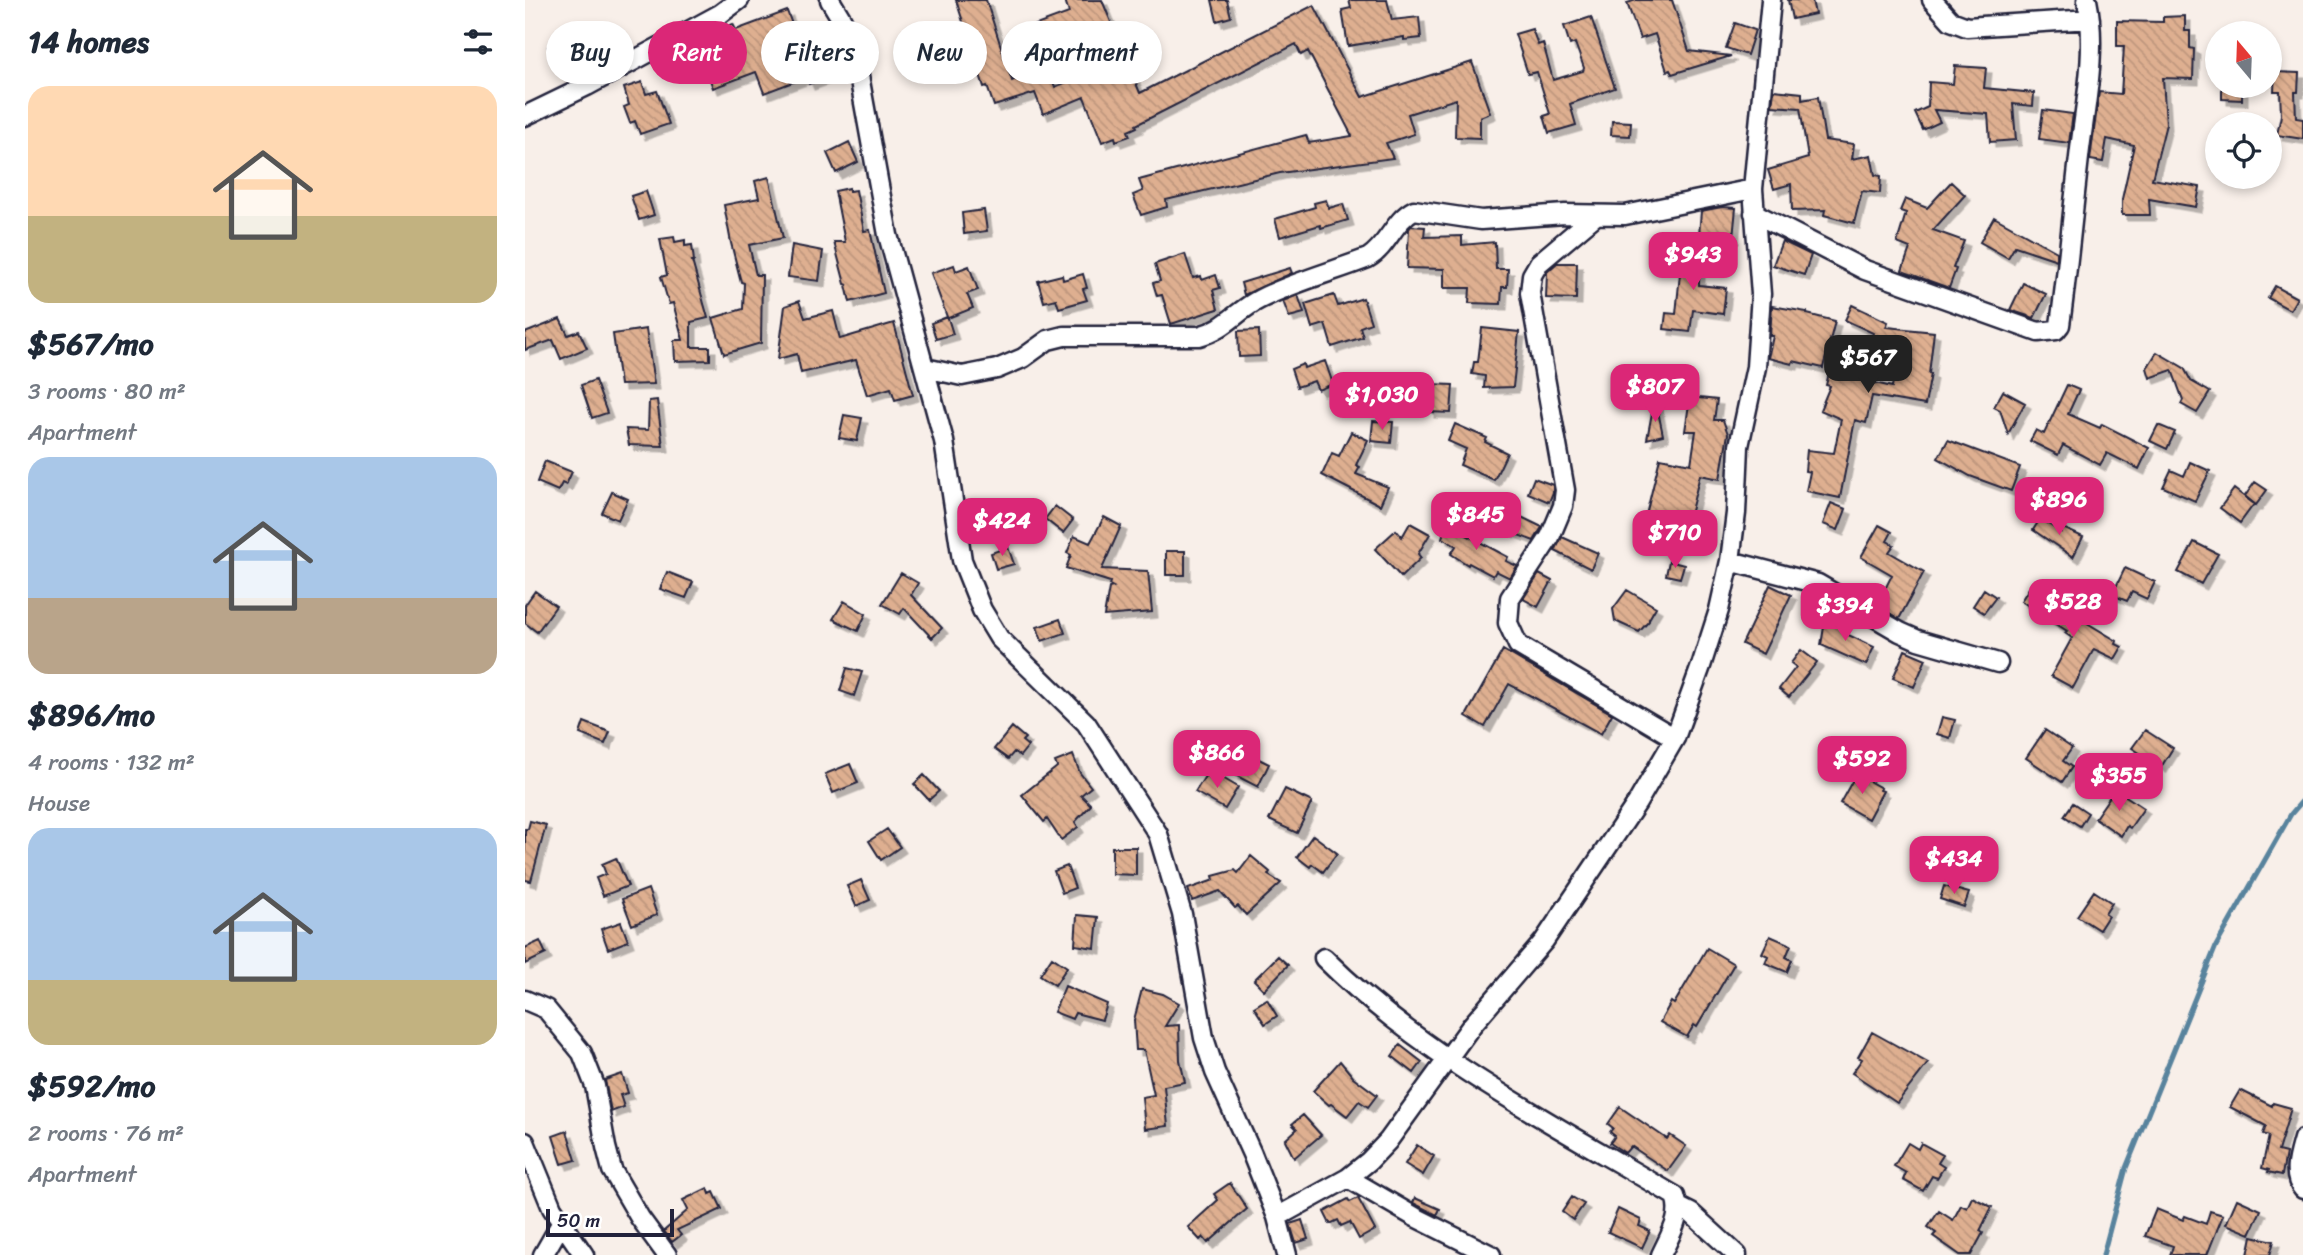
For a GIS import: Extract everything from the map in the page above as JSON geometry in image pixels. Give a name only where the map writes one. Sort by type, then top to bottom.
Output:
[{"type":"street","points":[[525,116],[587,86],[720,14],[739,0]]},
{"type":"street","points":[[829,0],[842,20],[856,59],[888,235],[944,442],[962,560],[982,610],[999,638],[1086,723],[1158,834],[1182,914],[1204,1038],[1215,1072],[1277,1217],[1287,1255]]},
{"type":"street","points":[[1277,1217],[1348,1178],[1388,1142],[1472,1025],[1544,941],[1637,803],[1675,738],[1719,610],[1730,561],[1736,513],[1739,446],[1756,367],[1761,294],[1753,189],[1771,0]]},
{"type":"street","points":[[1932,0],[1951,21],[1967,27],[2090,19]]},
{"type":"street","points":[[1754,213],[1890,280],[2038,332],[2056,330],[2060,325],[2070,258],[2089,77],[2090,19],[2087,0]]},
{"type":"street","points":[[925,368],[962,376],[990,370],[1023,358],[1048,340],[1064,336],[1199,336],[1212,333],[1247,306],[1264,297],[1368,258],[1382,248],[1404,216],[1414,210],[1481,220],[1565,214],[1639,214],[1753,189]]},
{"type":"street","points":[[1596,215],[1539,263],[1532,275],[1529,293],[1565,490],[1563,506],[1550,537],[1510,598],[1507,610],[1518,645],[1675,738]]},
{"type":"street","points":[[1730,561],[1818,584],[1918,640],[1998,663]]},
{"type":"street","points":[[1324,958],[1360,994],[1447,1059],[1675,1196],[1679,1207],[1678,1217],[1661,1255]]},
{"type":"street","points":[[525,1000],[546,1009],[582,1053],[595,1086],[605,1147],[613,1170],[640,1218],[667,1255]]},
{"type":"street","points":[[2303,1139],[2297,1172],[2298,1183],[2303,1189]]},
{"type":"street","points":[[525,1142],[548,1200],[584,1255]]},
{"type":"street","points":[[1348,1178],[1415,1217],[1491,1255]]},
{"type":"street","points":[[1679,1207],[1691,1213],[1737,1255]]},
{"type":"street","points":[[543,1255],[562,1222]]},
{"type":"building","points":[[956,0],[986,0],[1001,47],[1001,84],[1054,84],[1055,87],[1062,84],[1136,84],[1140,93],[1314,5],[1362,97],[1472,62],[1490,113],[1480,117],[1480,138],[1455,137],[1456,99],[1408,114],[1414,134],[1386,143],[1393,158],[1280,173],[1166,200],[1167,207],[1141,215],[1133,195],[1143,191],[1139,180],[1306,135],[1309,143],[1352,136],[1308,51],[1301,55],[1296,44],[1136,125],[1137,127],[1128,131],[1130,136],[1116,141],[1115,137],[1102,142],[1084,97],[1043,114],[1035,93],[994,106],[987,86],[984,87],[983,84],[987,84],[987,21],[963,21]]},
{"type":"building","points":[[1065,0],[1102,0],[1111,21],[1047,21],[1069,13]]},
{"type":"building","points":[[1212,0],[1227,0],[1231,17],[1217,21]]},
{"type":"building","points":[[1349,0],[1387,0],[1392,20],[1419,17],[1421,38],[1404,40],[1404,37],[1348,46],[1342,10],[1351,8]]},
{"type":"building","points":[[1636,0],[1672,0],[1689,51],[1731,56],[1672,74],[1670,70],[1667,71],[1655,34],[1640,39],[1627,3]]},
{"type":"building","points":[[1788,0],[1812,0],[1815,14],[1792,19]]},
{"type":"building","points":[[787,11],[791,21],[761,21],[761,84],[788,84],[764,93],[756,72],[747,75],[747,26]]},
{"type":"building","points":[[2185,16],[2185,31],[2190,31],[2190,48],[2194,49],[2193,79],[2163,78],[2166,124],[2152,179],[2200,187],[2196,207],[2149,199],[2150,215],[2122,215],[2122,199],[2134,145],[2107,139],[2103,162],[2090,160],[2099,92],[2121,94],[2124,46],[2117,46],[2117,21],[2163,22],[2163,17]]},
{"type":"building","points":[[1591,17],[1615,88],[1570,104],[1576,125],[1549,133],[1544,116],[1550,114],[1537,72],[1528,74],[1515,34],[1532,29],[1538,45],[1543,43],[1553,80],[1583,71],[1575,43],[1570,45],[1564,26]]},
{"type":"building","points":[[1735,23],[1755,30],[1747,55],[1726,48]]},
{"type":"building","points":[[1955,66],[1986,68],[1984,88],[2034,93],[2033,106],[2013,104],[2016,140],[1990,142],[1988,114],[1934,110],[1940,122],[1923,130],[1915,113],[1928,107],[1929,82],[1953,84]]},
{"type":"building","points":[[2282,72],[2299,73],[2298,92],[2295,92],[2296,118],[2303,119],[2303,139],[2282,136]]},
{"type":"building","points":[[642,82],[646,94],[657,91],[669,124],[640,134],[635,121],[630,123],[624,107],[629,105],[624,88]]},
{"type":"building","points":[[1774,90],[1802,93],[1802,100],[1818,97],[1825,140],[1854,144],[1852,159],[1871,155],[1875,175],[1881,176],[1880,193],[1862,191],[1854,223],[1824,215],[1825,210],[1792,211],[1791,184],[1774,189],[1768,170],[1808,158],[1800,108],[1772,106]]},
{"type":"building","points":[[2043,110],[2073,114],[2069,143],[2039,139]]},
{"type":"building","points":[[1612,121],[1631,122],[1630,136],[1611,135]]},
{"type":"building","points":[[849,142],[858,162],[836,173],[827,153]]},
{"type":"building","points":[[769,177],[783,238],[749,245],[756,275],[762,275],[761,343],[724,354],[713,318],[743,309],[744,283],[741,282],[731,243],[724,205],[759,198],[755,181]]},
{"type":"building","points":[[1951,182],[1965,195],[1933,230],[1964,241],[1953,268],[1956,269],[1949,288],[1902,271],[1910,248],[1897,243],[1906,213],[1900,211],[1905,199],[1927,208]]},
{"type":"building","points":[[849,188],[849,191],[856,190],[864,231],[870,230],[884,293],[850,302],[848,285],[845,284],[834,242],[845,242],[835,191]]},
{"type":"building","points":[[646,191],[654,215],[639,220],[631,196]]},
{"type":"building","points":[[1326,200],[1329,208],[1343,204],[1348,220],[1280,237],[1275,219],[1315,207],[1314,203]]},
{"type":"building","points":[[1722,207],[1736,208],[1733,238],[1699,235],[1701,211]]},
{"type":"building","points":[[984,210],[987,231],[964,234],[962,213]]},
{"type":"building","points":[[1994,217],[2057,252],[2057,260],[2015,246],[2008,258],[1980,242]]},
{"type":"building","points":[[1411,226],[1425,227],[1424,237],[1462,236],[1462,245],[1495,242],[1496,269],[1508,269],[1507,287],[1502,287],[1501,304],[1469,303],[1470,288],[1444,288],[1444,269],[1407,268]]},
{"type":"building","points":[[674,237],[675,242],[685,240],[685,246],[692,245],[692,261],[708,318],[691,322],[691,347],[710,347],[710,360],[675,361],[674,340],[683,340],[673,303],[669,304],[661,277],[667,275],[660,239]]},
{"type":"building","points":[[1782,241],[1811,255],[1804,275],[1773,265]]},
{"type":"building","points":[[1678,244],[1699,244],[1699,285],[1726,288],[1723,314],[1693,310],[1690,332],[1664,329],[1666,313],[1676,314],[1681,263],[1678,263]]},
{"type":"building","points":[[792,245],[823,251],[819,281],[788,277]]},
{"type":"building","points":[[1185,254],[1193,278],[1201,276],[1202,280],[1216,275],[1220,288],[1213,290],[1218,309],[1171,324],[1162,295],[1157,296],[1153,283],[1160,281],[1155,264]]},
{"type":"building","points":[[1557,263],[1577,263],[1576,299],[1546,298],[1547,272]]},
{"type":"building","points":[[954,265],[956,271],[969,266],[978,290],[967,294],[973,308],[948,318],[953,334],[936,339],[931,323],[947,317],[931,273]]},
{"type":"building","points":[[1290,268],[1292,273],[1244,295],[1241,283]]},
{"type":"building","points":[[1083,274],[1087,288],[1083,289],[1087,300],[1059,308],[1056,299],[1044,302],[1038,281],[1062,275],[1063,280]]},
{"type":"building","points":[[2023,283],[2046,294],[2034,318],[2010,310]]},
{"type":"building","points":[[2275,286],[2297,298],[2290,310],[2268,298]]},
{"type":"building","points":[[1298,295],[1304,313],[1289,317],[1283,301]]},
{"type":"building","points":[[1334,295],[1338,306],[1363,298],[1371,323],[1360,327],[1363,337],[1332,347],[1325,324],[1312,328],[1305,304]]},
{"type":"building","points":[[799,301],[805,318],[833,311],[840,339],[894,323],[913,395],[895,400],[891,388],[867,395],[856,360],[801,373],[797,354],[778,359],[785,306]]},
{"type":"building","points":[[1852,305],[1888,322],[1886,327],[1934,332],[1931,374],[1925,405],[1872,396],[1866,423],[1855,420],[1840,498],[1806,491],[1810,472],[1805,471],[1807,450],[1834,453],[1841,419],[1820,410],[1830,386],[1826,385],[1832,361],[1861,368],[1858,379],[1892,387],[1897,359],[1891,359],[1892,344],[1845,320]]},
{"type":"building","points":[[1772,306],[1807,312],[1835,321],[1823,368],[1768,358],[1773,336],[1770,336]]},
{"type":"building","points":[[560,319],[568,335],[579,331],[587,348],[561,359],[553,340],[525,350],[525,333]]},
{"type":"building","points":[[1482,328],[1519,332],[1513,387],[1484,388],[1485,376],[1472,374],[1474,362],[1478,362]]},
{"type":"building","points":[[646,329],[654,384],[620,385],[613,334]]},
{"type":"building","points":[[1259,330],[1260,356],[1239,357],[1238,331]]},
{"type":"building","points":[[2157,352],[2184,368],[2191,381],[2210,392],[2197,413],[2181,404],[2183,400],[2172,370],[2150,378],[2147,368]]},
{"type":"building","points":[[1325,361],[1333,384],[1318,390],[1314,381],[1297,387],[1291,369],[1303,364],[1304,368]]},
{"type":"building","points":[[595,380],[607,413],[592,418],[581,385]]},
{"type":"building","points":[[1431,384],[1453,385],[1451,413],[1429,412]]},
{"type":"building","points":[[2067,385],[2079,390],[2068,414],[2100,428],[2102,424],[2149,448],[2139,469],[2107,453],[2100,465],[2063,445],[2058,455],[2030,441],[2036,430],[2044,434]]},
{"type":"building","points":[[2003,391],[2025,403],[2008,434],[2000,410],[1994,407]]},
{"type":"building","points":[[1655,397],[1663,435],[1647,439]]},
{"type":"building","points":[[1690,397],[1717,400],[1714,420],[1723,420],[1728,434],[1720,479],[1700,475],[1687,527],[1660,520],[1658,526],[1644,523],[1660,458],[1691,464],[1696,431],[1685,431]]},
{"type":"building","points":[[657,400],[663,446],[629,445],[626,429],[648,430],[649,401]]},
{"type":"building","points":[[844,415],[862,418],[857,441],[839,438]]},
{"type":"building","points":[[1373,421],[1393,422],[1391,443],[1371,441]]},
{"type":"building","points":[[1455,424],[1487,438],[1485,442],[1507,453],[1494,480],[1460,465],[1466,449],[1448,441]]},
{"type":"building","points":[[2158,425],[2175,432],[2167,449],[2150,441]]},
{"type":"building","points":[[1351,432],[1368,440],[1356,465],[1360,467],[1356,474],[1388,487],[1380,505],[1322,475],[1332,453],[1339,456]]},
{"type":"building","points":[[1948,440],[2020,467],[2011,491],[1970,476],[1938,458]]},
{"type":"building","points":[[545,461],[572,472],[566,485],[562,483],[558,491],[537,482]]},
{"type":"building","points":[[2190,462],[2210,471],[2195,501],[2163,487],[2171,470],[2184,476]]},
{"type":"building","points":[[1534,478],[1553,485],[1549,502],[1528,493]]},
{"type":"building","points":[[2255,482],[2267,490],[2256,505],[2245,496]]},
{"type":"building","points":[[2234,489],[2254,504],[2240,523],[2220,508]]},
{"type":"building","points":[[612,492],[628,499],[618,520],[602,513]]},
{"type":"building","points":[[1831,503],[1846,509],[1838,530],[1823,524]]},
{"type":"building","points":[[1055,506],[1073,520],[1063,533],[1045,519]]},
{"type":"building","points":[[1513,513],[1542,527],[1534,541],[1505,530]]},
{"type":"building","points":[[1104,517],[1121,526],[1102,569],[1148,571],[1152,612],[1104,616],[1109,588],[1113,587],[1109,585],[1110,582],[1066,568],[1071,555],[1067,553],[1074,536],[1090,543]]},
{"type":"building","points":[[1448,517],[1461,525],[1459,531],[1508,557],[1506,561],[1517,566],[1510,578],[1496,571],[1493,576],[1451,554],[1456,546],[1442,538]]},
{"type":"building","points":[[2040,519],[2061,532],[2063,528],[2083,537],[2073,557],[2033,530]]},
{"type":"building","points":[[1410,523],[1430,534],[1418,554],[1421,558],[1401,577],[1375,549],[1396,530],[1402,537]]},
{"type":"building","points":[[1879,525],[1892,532],[1887,541],[1894,545],[1889,552],[1924,572],[1899,619],[1877,605],[1892,575],[1861,557]]},
{"type":"building","points":[[1562,537],[1598,553],[1591,569],[1555,551]]},
{"type":"building","points":[[2194,542],[2218,554],[2201,584],[2178,572]]},
{"type":"building","points":[[1008,547],[1014,564],[996,569],[991,553]]},
{"type":"building","points":[[1166,551],[1185,551],[1185,575],[1166,575]]},
{"type":"building","points":[[1669,561],[1684,565],[1680,578],[1666,575]]},
{"type":"building","points":[[2125,568],[2155,582],[2147,599],[2132,592],[2127,601],[2112,595]]},
{"type":"building","points":[[667,572],[693,582],[686,598],[660,589]]},
{"type":"building","points":[[901,573],[918,583],[911,595],[942,628],[932,638],[904,608],[900,614],[882,604]]},
{"type":"building","points":[[1539,574],[1552,581],[1538,607],[1523,599]]},
{"type":"building","points":[[1770,585],[1791,595],[1763,654],[1742,644]]},
{"type":"building","points":[[2029,588],[2117,641],[2116,644],[2122,647],[2115,659],[2094,649],[2073,688],[2051,676],[2072,638],[2065,633],[2067,631],[2021,601]]},
{"type":"building","points":[[1984,589],[1996,597],[1984,613],[1973,606]]},
{"type":"building","points":[[1627,590],[1656,607],[1639,632],[1615,621],[1613,609]]},
{"type":"building","points":[[535,591],[556,606],[537,632],[525,623],[525,605]]},
{"type":"building","points":[[844,601],[866,614],[858,631],[833,619]]},
{"type":"building","points":[[1060,619],[1065,633],[1042,641],[1037,627]]},
{"type":"building","points":[[1825,621],[1843,625],[1842,632],[1874,647],[1866,665],[1821,645]]},
{"type":"building","points":[[1503,650],[1612,714],[1601,734],[1509,684],[1485,727],[1466,716]]},
{"type":"building","points":[[1801,650],[1817,662],[1789,697],[1779,689],[1796,667],[1791,663]]},
{"type":"building","points":[[1905,650],[1926,659],[1914,687],[1893,678]]},
{"type":"building","points":[[847,668],[862,672],[854,696],[840,691]]},
{"type":"building","points":[[1942,717],[1955,720],[1950,738],[1937,734]]},
{"type":"building","points":[[584,722],[610,732],[605,744],[580,734]]},
{"type":"building","points":[[1012,727],[1025,738],[1022,741],[1028,746],[1020,756],[1014,752],[1008,759],[994,749]]},
{"type":"building","points":[[2045,730],[2072,748],[2063,761],[2072,767],[2062,782],[2026,758]]},
{"type":"building","points":[[2145,730],[2173,748],[2161,767],[2132,748]]},
{"type":"building","points":[[1245,752],[1269,764],[1258,787],[1233,774]]},
{"type":"building","points":[[1073,755],[1080,773],[1091,787],[1081,795],[1091,805],[1075,822],[1078,827],[1061,840],[1047,819],[1044,822],[1022,795],[1057,767],[1055,762]]},
{"type":"building","points":[[850,764],[858,783],[833,793],[825,774]]},
{"type":"building","points":[[1209,770],[1238,787],[1225,809],[1195,792]]},
{"type":"building","points":[[1856,774],[1883,791],[1868,819],[1840,803]]},
{"type":"building","points":[[924,775],[939,791],[929,800],[914,784]]},
{"type":"building","points":[[1285,789],[1312,802],[1297,833],[1269,820]]},
{"type":"building","points":[[2115,789],[2144,808],[2121,836],[2095,818]]},
{"type":"building","points":[[2073,803],[2088,813],[2080,826],[2064,816]]},
{"type":"building","points":[[530,821],[546,825],[531,881],[525,880],[525,829],[528,829]]},
{"type":"building","points":[[887,829],[900,847],[881,860],[869,841]]},
{"type":"building","points":[[1313,835],[1337,853],[1323,872],[1312,864],[1310,867],[1297,857]]},
{"type":"building","points":[[1112,847],[1136,847],[1136,875],[1112,874]]},
{"type":"building","points":[[1251,856],[1270,872],[1268,875],[1281,883],[1246,915],[1238,906],[1235,908],[1220,891],[1192,901],[1188,889],[1214,880],[1213,876],[1235,870],[1238,873]]},
{"type":"building","points":[[616,858],[628,886],[603,896],[596,878],[606,874],[602,864]]},
{"type":"building","points":[[1067,866],[1075,888],[1062,893],[1054,871]]},
{"type":"building","points":[[861,880],[870,900],[856,906],[847,886]]},
{"type":"building","points":[[1944,886],[1969,893],[1964,907],[1940,899]]},
{"type":"building","points":[[648,889],[657,915],[632,925],[622,899]]},
{"type":"building","points":[[2094,891],[2112,903],[2099,930],[2077,916]]},
{"type":"building","points":[[1077,915],[1098,917],[1095,948],[1075,945]]},
{"type":"building","points":[[621,922],[628,941],[608,949],[601,929]]},
{"type":"building","points":[[1770,936],[1791,945],[1786,957],[1792,960],[1787,972],[1765,963],[1768,956],[1762,953]]},
{"type":"building","points":[[540,941],[546,954],[525,964],[525,948]]},
{"type":"building","points":[[1707,948],[1734,964],[1697,1027],[1694,1025],[1687,1037],[1660,1022],[1671,1002],[1674,1004]]},
{"type":"building","points":[[1278,956],[1288,965],[1264,990],[1254,980]]},
{"type":"building","points":[[1052,957],[1067,967],[1055,985],[1040,975]]},
{"type":"building","points":[[1065,986],[1107,1004],[1102,1020],[1075,1013],[1072,1019],[1054,1012]]},
{"type":"building","points":[[1142,989],[1163,994],[1179,1003],[1165,1026],[1179,1025],[1180,1060],[1185,1082],[1164,1086],[1168,1126],[1145,1129],[1142,1097],[1154,1095],[1144,1050],[1136,1050],[1134,1020]]},
{"type":"building","points":[[1267,999],[1277,1016],[1265,1024],[1254,1007]]},
{"type":"building","points":[[1872,1032],[1928,1063],[1897,1103],[1852,1073],[1862,1059],[1858,1057]]},
{"type":"building","points":[[1400,1045],[1422,1062],[1414,1073],[1392,1056]]},
{"type":"building","points":[[1340,1061],[1353,1077],[1377,1095],[1368,1107],[1359,1101],[1347,1116],[1313,1091]]},
{"type":"building","points":[[622,1074],[628,1093],[620,1095],[624,1107],[611,1112],[605,1080]]},
{"type":"building","points":[[2240,1090],[2272,1106],[2273,1103],[2291,1108],[2278,1151],[2286,1153],[2282,1175],[2262,1168],[2269,1136],[2263,1134],[2266,1126],[2230,1107]]},
{"type":"building","points":[[1620,1107],[1667,1139],[1670,1135],[1686,1146],[1668,1171],[1631,1146],[1625,1153],[1610,1143],[1615,1136],[1610,1132],[1613,1128],[1608,1124]]},
{"type":"building","points":[[1303,1115],[1321,1135],[1294,1158],[1285,1140],[1297,1129],[1292,1124]]},
{"type":"building","points":[[567,1131],[576,1160],[562,1164],[553,1136]]},
{"type":"building","points":[[1908,1143],[1918,1149],[1921,1143],[1943,1155],[1938,1163],[1944,1167],[1937,1178],[1932,1176],[1923,1191],[1903,1180],[1906,1173],[1894,1166]]},
{"type":"building","points":[[1417,1145],[1434,1156],[1423,1175],[1405,1164]]},
{"type":"building","points":[[1230,1183],[1247,1209],[1208,1243],[1203,1237],[1200,1240],[1188,1227],[1218,1200],[1214,1194]]},
{"type":"building","points":[[708,1188],[710,1194],[714,1192],[722,1209],[677,1230],[681,1235],[672,1242],[664,1231],[688,1210],[683,1200]]},
{"type":"building","points":[[1572,1197],[1584,1204],[1573,1220],[1562,1212]]},
{"type":"building","points":[[1972,1197],[1992,1207],[1980,1231],[1983,1233],[1971,1255],[1960,1255],[1933,1236],[1936,1233],[1928,1227],[1939,1211],[1953,1220],[1961,1205],[1967,1208]]},
{"type":"building","points":[[1358,1198],[1375,1230],[1359,1239],[1350,1222],[1341,1226],[1338,1220],[1330,1224],[1324,1212],[1348,1199],[1350,1202]]},
{"type":"building","points":[[1415,1198],[1440,1209],[1437,1215],[1413,1203]]},
{"type":"building","points":[[2237,1199],[2261,1210],[2250,1234],[2226,1224]]},
{"type":"building","points":[[1618,1209],[1641,1220],[1639,1226],[1650,1231],[1642,1248],[1608,1232]]},
{"type":"building","points":[[2156,1209],[2183,1220],[2185,1216],[2206,1224],[2210,1211],[2223,1215],[2207,1255],[2170,1255],[2173,1246],[2145,1236]]},
{"type":"building","points":[[1302,1220],[1308,1239],[1296,1243],[1290,1224]]},
{"type":"building","points":[[2252,1236],[2274,1241],[2270,1255],[2248,1255]]},
{"type":"waterway","points":[[2103,1255],[2126,1168],[2216,946],[2291,814],[2303,800]]}]
